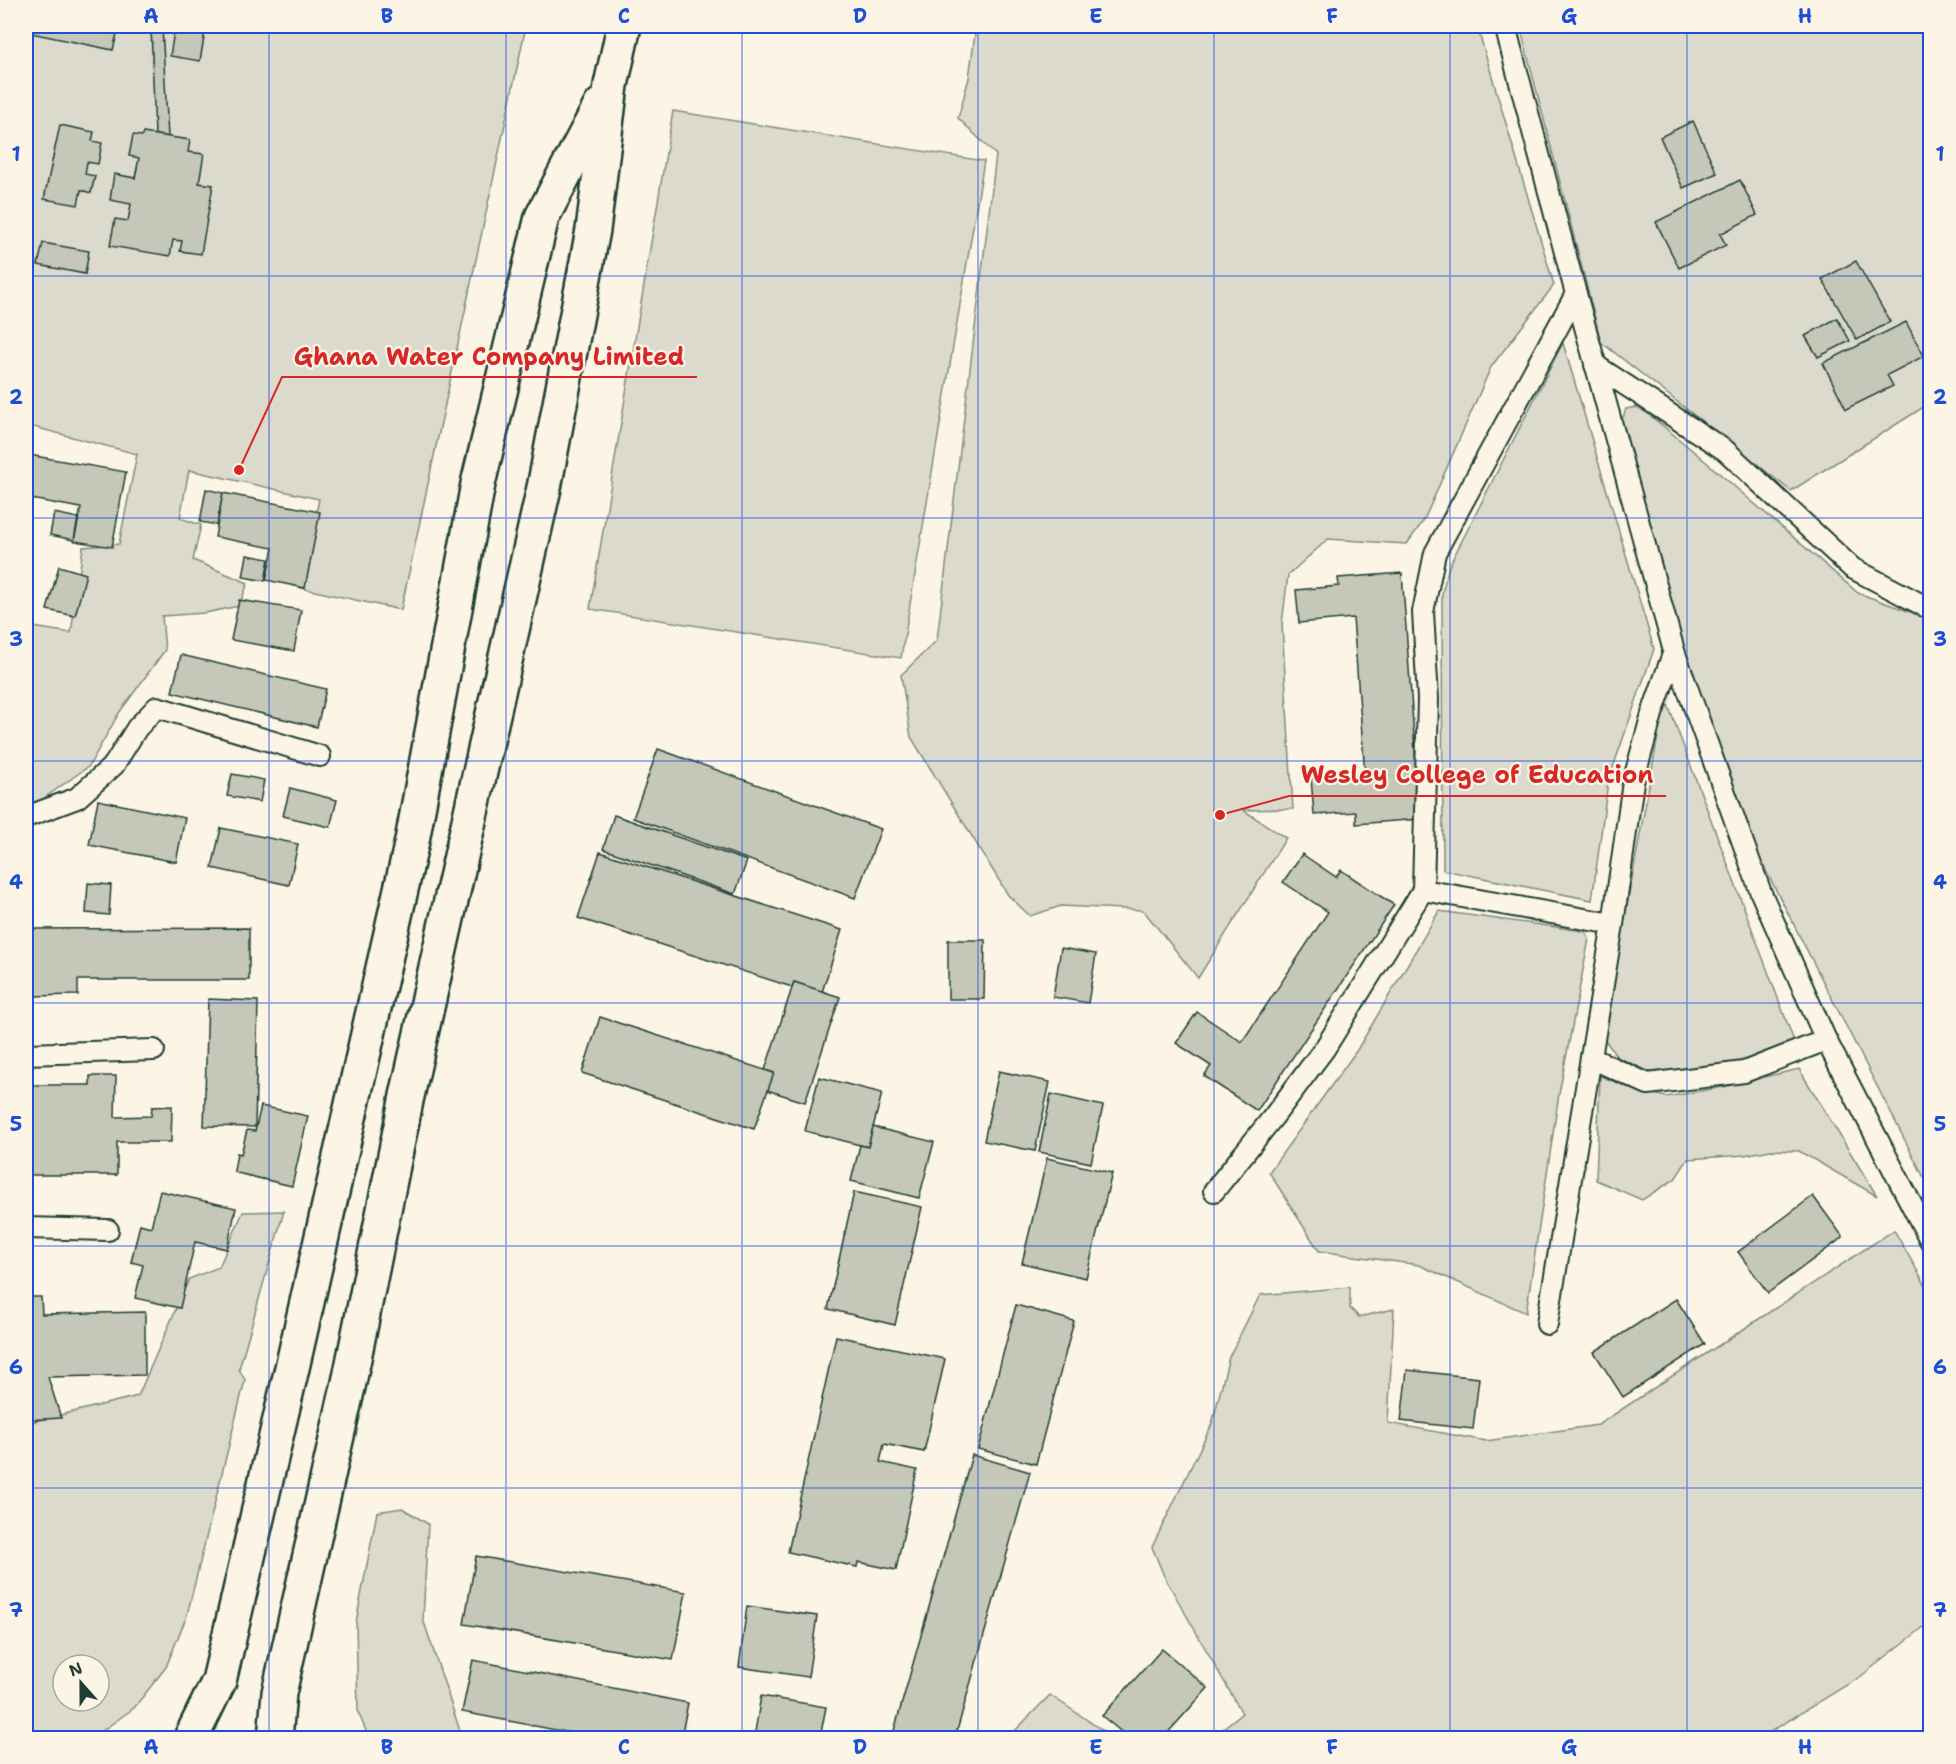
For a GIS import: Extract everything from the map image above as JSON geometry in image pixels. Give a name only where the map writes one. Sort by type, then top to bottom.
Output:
[{"type":"main road","points":[[275,1738],[279,1693],[350,1378],[410,1084],[544,488],[593,230],[611,85],[624,26]]},
{"type":"main road","points":[[191,1738],[219,1681],[292,1368],[412,841],[478,484],[542,217],[611,85]]},
{"type":"lane","points":[[1504,26],[1674,651],[1761,893],[1826,1040],[1930,1240]]},
{"type":"lane","points":[[1214,1191],[1325,1048],[1423,890],[1428,699],[1423,612],[1435,553],[1576,294]]},
{"type":"lane","points":[[1595,365],[1726,451],[1852,568],[1930,609]]},
{"type":"lane","points":[[1547,1324],[1613,924],[1633,782],[1652,714],[1674,651]]},
{"type":"lane","points":[[26,817],[77,798],[114,765],[136,728],[157,707],[320,756]]},
{"type":"lane","points":[[1423,890],[1613,924]]},
{"type":"lane","points":[[1591,1058],[1648,1084],[1744,1072],[1826,1040]]},
{"type":"lane","points":[[26,1053],[154,1050]]},
{"type":"lane","points":[[26,1228],[108,1230]]},
{"type":"shaded area","points":[[26,26],[526,26],[401,610],[301,588],[319,499],[189,470],[180,518],[201,525],[193,560],[248,583],[239,606],[205,613],[162,616],[165,650],[119,713],[89,766],[26,811],[26,626],[71,633],[83,547],[119,544],[137,454],[26,425]]},
{"type":"shaded area","points":[[976,26],[1477,26],[1554,285],[1491,367],[1424,520],[1407,544],[1328,539],[1288,575],[1282,624],[1293,809],[1243,810],[1286,838],[1198,978],[1143,910],[1061,906],[1030,916],[1008,895],[911,737],[901,675],[937,640],[996,155],[958,118],[969,78]]},
{"type":"shaded area","points":[[1520,26],[1930,26],[1930,403],[1791,491],[1601,342]]},
{"type":"shaded area","points":[[673,111],[984,161],[901,658],[590,609]]},
{"type":"shaded area","points":[[1563,343],[1654,649],[1608,782],[1592,900],[1443,870],[1442,593],[1449,566]]},
{"type":"shaded area","points":[[1636,407],[1646,412],[1698,455],[1858,593],[1930,619],[1930,1189],[1761,861],[1674,624],[1622,420],[1626,409]]},
{"type":"shaded area","points":[[1664,703],[1668,705],[1794,1041],[1748,1063],[1693,1070],[1650,1072],[1617,1057],[1603,1037]]},
{"type":"shaded area","points":[[1439,911],[1577,930],[1586,932],[1589,939],[1559,1094],[1526,1313],[1419,1265],[1319,1251],[1269,1172],[1357,1050]]},
{"type":"shaded area","points":[[1799,1069],[1877,1196],[1799,1151],[1771,1150],[1744,1155],[1688,1159],[1675,1179],[1642,1200],[1596,1180],[1600,1076],[1631,1088],[1666,1097],[1723,1087]]},
{"type":"shaded area","points":[[284,1211],[239,1369],[245,1380],[187,1615],[166,1667],[134,1708],[92,1738],[26,1738],[26,1421],[32,1422],[138,1396],[189,1279],[219,1267],[243,1212]]},
{"type":"shaded area","points":[[1894,1230],[1930,1293],[1930,1622],[1860,1677],[1760,1738],[1211,1738],[1242,1713],[1164,1576],[1152,1547],[1212,1424],[1229,1357],[1260,1295],[1350,1287],[1350,1308],[1359,1317],[1394,1309],[1388,1423],[1486,1441],[1598,1425]]},
{"type":"shaded area","points":[[402,1508],[428,1524],[423,1619],[460,1731],[481,1738],[369,1738],[358,1712],[356,1622],[377,1512]]},
{"type":"shaded area","points":[[1050,1695],[1114,1738],[1008,1738]]},
{"type":"building","points":[[26,26],[119,26],[113,50],[26,32]]},
{"type":"building","points":[[151,26],[162,26],[168,137],[155,135]]},
{"type":"building","points":[[175,26],[206,26],[200,61],[170,56]]},
{"type":"building","points":[[1693,121],[1717,173],[1683,188],[1660,137]]},
{"type":"building","points":[[60,125],[94,132],[92,141],[102,143],[98,164],[87,162],[85,174],[95,176],[91,193],[81,190],[78,205],[44,199]]},
{"type":"building","points":[[143,133],[190,140],[188,152],[204,154],[199,183],[213,185],[201,254],[180,251],[182,241],[173,240],[170,256],[110,246],[115,219],[128,221],[131,204],[110,200],[114,174],[135,178],[139,158],[129,156],[133,135],[142,136]]},
{"type":"building","points":[[1740,180],[1757,215],[1720,234],[1726,245],[1679,268],[1656,222]]},
{"type":"building","points":[[43,243],[89,251],[85,274],[38,265]]},
{"type":"building","points":[[1856,261],[1890,322],[1857,340],[1822,279]]},
{"type":"building","points":[[1837,318],[1850,341],[1818,357],[1805,336]]},
{"type":"building","points":[[1906,322],[1924,356],[1887,375],[1893,386],[1846,409],[1823,363]]},
{"type":"building","points":[[29,455],[126,472],[112,547],[74,541],[81,508],[26,498],[26,471]]},
{"type":"building","points":[[206,489],[223,493],[217,525],[200,522]]},
{"type":"building","points":[[223,493],[320,512],[305,588],[266,580],[273,548],[215,537]]},
{"type":"building","points":[[54,513],[78,518],[74,540],[50,535]]},
{"type":"building","points":[[247,555],[269,559],[265,581],[243,577]]},
{"type":"building","points":[[59,566],[86,574],[75,616],[47,610]]},
{"type":"building","points":[[1402,573],[1420,819],[1356,824],[1356,812],[1314,815],[1311,778],[1365,774],[1353,618],[1299,623],[1296,590],[1339,586],[1338,578]]},
{"type":"building","points":[[239,600],[301,610],[294,651],[231,640]]},
{"type":"building","points":[[181,655],[326,689],[317,727],[172,692]]},
{"type":"building","points":[[658,749],[881,829],[855,898],[633,818]]},
{"type":"building","points":[[232,774],[264,780],[260,802],[227,796]]},
{"type":"building","points":[[290,788],[337,800],[330,827],[283,816]]},
{"type":"building","points":[[98,800],[185,818],[176,862],[89,845]]},
{"type":"building","points":[[614,815],[747,861],[735,894],[603,849]]},
{"type":"building","points":[[221,828],[298,844],[289,885],[212,868]]},
{"type":"building","points":[[600,852],[842,930],[822,992],[794,982],[792,987],[578,918]]},
{"type":"building","points":[[1302,854],[1336,877],[1341,870],[1394,905],[1257,1111],[1204,1076],[1211,1066],[1176,1043],[1197,1012],[1242,1042],[1328,912],[1283,882]]},
{"type":"building","points":[[88,883],[111,885],[109,915],[86,913]]},
{"type":"building","points":[[249,928],[249,980],[78,980],[78,995],[32,996],[32,980],[26,980],[26,929]]},
{"type":"building","points":[[948,940],[985,940],[984,999],[948,999]]},
{"type":"building","points":[[1061,948],[1096,954],[1088,1003],[1053,997]]},
{"type":"building","points":[[794,982],[840,997],[805,1102],[767,1090],[774,1073],[765,1070]]},
{"type":"building","points":[[208,999],[258,1001],[255,1127],[204,1126]]},
{"type":"building","points":[[600,1017],[774,1073],[754,1129],[582,1073]]},
{"type":"building","points":[[999,1071],[1050,1082],[1035,1151],[984,1141]]},
{"type":"building","points":[[90,1076],[116,1076],[115,1117],[151,1116],[152,1107],[172,1106],[171,1142],[117,1142],[117,1175],[26,1175],[26,1085],[90,1085]]},
{"type":"building","points":[[819,1077],[882,1093],[868,1147],[805,1131]]},
{"type":"building","points":[[1051,1094],[1103,1106],[1091,1163],[1039,1152]]},
{"type":"building","points":[[261,1106],[308,1116],[292,1186],[234,1171],[237,1153],[241,1154],[247,1130],[255,1131]]},
{"type":"building","points":[[873,1127],[934,1142],[919,1198],[851,1181],[860,1145],[868,1147]]},
{"type":"building","points":[[1047,1158],[1112,1173],[1086,1278],[1022,1263]]},
{"type":"building","points":[[160,1191],[236,1208],[227,1249],[195,1242],[180,1308],[135,1298],[143,1265],[131,1262],[140,1224],[151,1227]]},
{"type":"building","points":[[854,1192],[922,1207],[895,1325],[828,1309]]},
{"type":"building","points":[[1813,1196],[1843,1237],[1768,1293],[1738,1252]]},
{"type":"building","points":[[26,1297],[41,1297],[42,1314],[145,1312],[145,1375],[48,1377],[61,1418],[26,1420]]},
{"type":"building","points":[[1676,1299],[1705,1344],[1623,1397],[1594,1352]]},
{"type":"building","points":[[1016,1305],[1074,1321],[1036,1464],[978,1449]]},
{"type":"building","points":[[836,1336],[945,1359],[924,1452],[884,1444],[880,1462],[917,1470],[896,1570],[858,1562],[857,1567],[788,1552]]},
{"type":"building","points":[[1407,1370],[1479,1378],[1473,1429],[1401,1421]]},
{"type":"building","points":[[972,1455],[1030,1472],[955,1738],[892,1738]]},
{"type":"building","points":[[476,1556],[686,1592],[673,1660],[464,1624]]},
{"type":"building","points":[[747,1606],[817,1616],[808,1677],[739,1667]]},
{"type":"building","points":[[1162,1649],[1208,1688],[1163,1738],[1129,1738],[1102,1716]]},
{"type":"building","points":[[473,1660],[688,1703],[681,1738],[598,1738],[462,1712]]},
{"type":"building","points":[[761,1696],[826,1707],[820,1738],[754,1738]]},
{"type":"place","name":"Ghana Water Company Limited","points":[[239,470]]},
{"type":"place","name":"Wesley College of Education","points":[[1220,815]]}]
